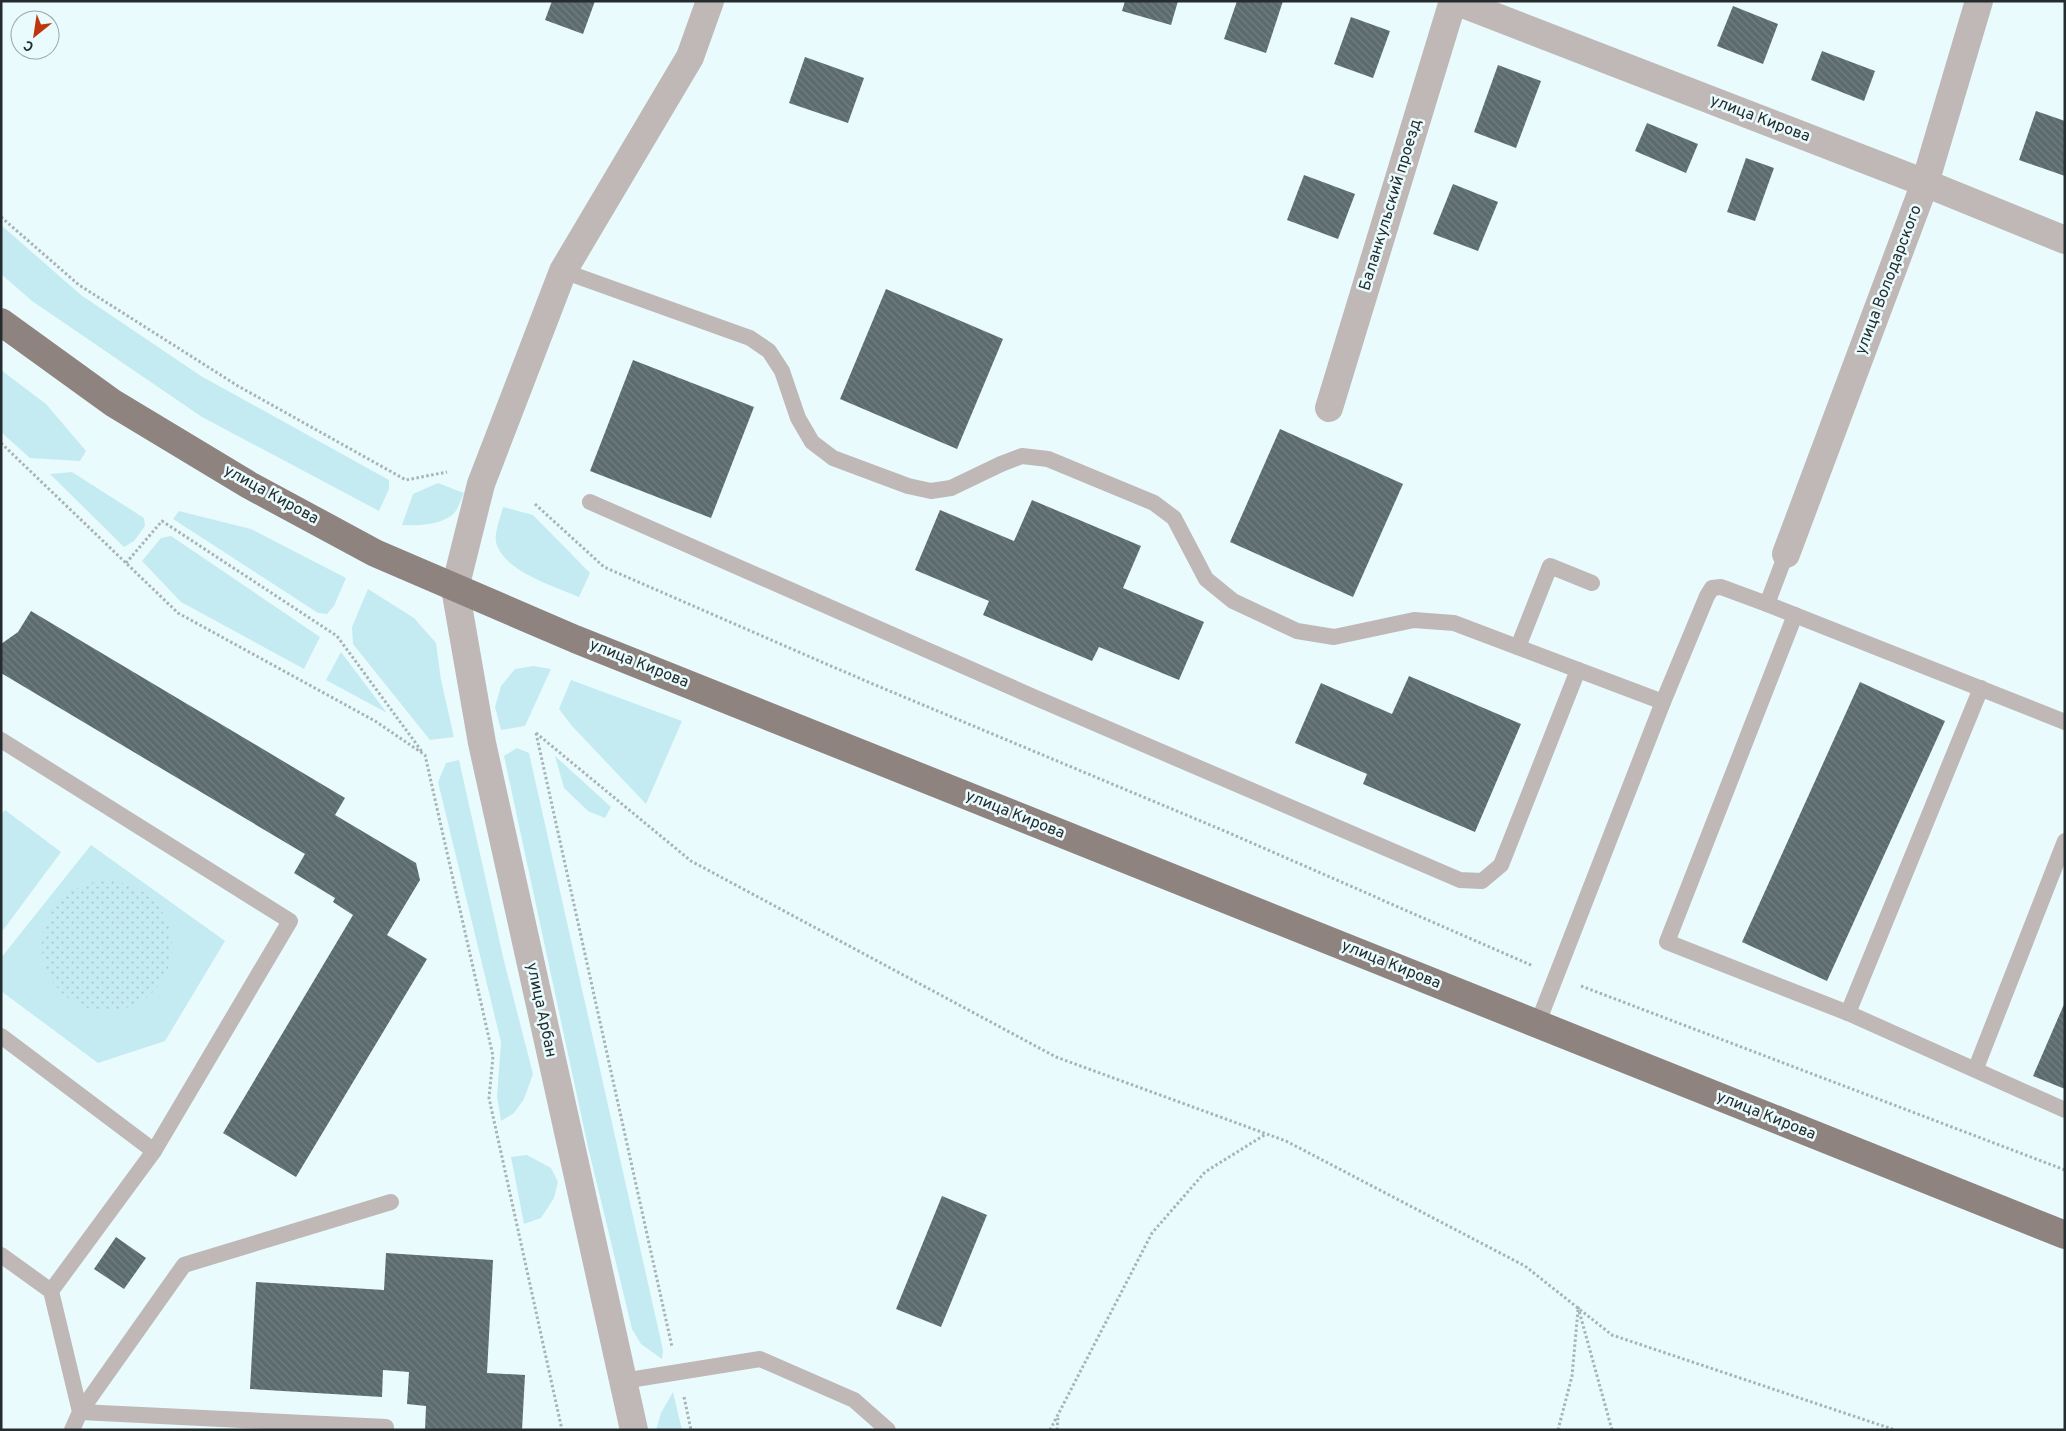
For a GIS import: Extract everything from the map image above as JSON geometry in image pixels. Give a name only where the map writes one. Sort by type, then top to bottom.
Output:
[{"type":"main road","name":"улица Кирова","points":[[1,322],[113,403],[249,485],[375,553],[575,639],[2065,1235]]},
{"type":"street","points":[[455,588],[481,484],[563,271],[690,57],[710,1]]},
{"type":"street","name":"улица Кирова","points":[[1454,1],[1925,183],[2065,240]]},
{"type":"street","name":"Баланкульский проезд","points":[[1329,408],[1454,1]]},
{"type":"street","name":"улица Володарского","points":[[1786,554],[1925,183],[1979,1]]},
{"type":"street","name":"улица Арбан","points":[[455,588],[482,743],[634,1430]]},
{"type":"lane","points":[[563,271],[750,338],[769,351],[782,371],[798,418],[812,442],[833,458],[908,486],[931,491],[951,488],[1022,456],[1048,459],[1154,503],[1174,518],[1206,579],[1233,601],[1297,631],[1334,637],[1414,620],[1454,623],[1663,702]]},
{"type":"lane","points":[[590,502],[1036,698],[1460,880],[1482,881],[1500,865],[1578,670]]},
{"type":"lane","points":[[1767,604],[1786,554]]},
{"type":"lane","points":[[1518,647],[1550,566],[1592,583]]},
{"type":"lane","points":[[1537,1025],[1663,702],[1712,588],[1721,587],[1767,604],[2065,722]]},
{"type":"lane","points":[[1795,615],[1667,942],[1848,1013],[1976,1068],[2065,1110]]},
{"type":"lane","points":[[1848,1013],[1981,688]]},
{"type":"lane","points":[[1,741],[290,921],[154,1151],[51,1291]]},
{"type":"lane","points":[[1976,1068],[2065,841]]},
{"type":"lane","points":[[1,1036],[154,1151]]},
{"type":"lane","points":[[72,1430],[80,1412],[184,1265],[391,1202]]},
{"type":"lane","points":[[1,1255],[51,1291],[80,1412]]},
{"type":"lane","points":[[623,1381],[760,1360],[854,1400],[888,1430]]},
{"type":"lane","points":[[80,1412],[386,1427],[386,1430]]},
{"type":"path","points":[[1,217],[79,285],[238,386],[406,480],[447,472]]},
{"type":"path","points":[[1,443],[178,614],[375,721],[425,755]]},
{"type":"path","points":[[535,504],[604,566],[861,679],[1227,832],[1557,976],[2065,1170]]},
{"type":"path","points":[[126,563],[162,521],[170,526],[337,636],[425,755],[493,1056],[489,1098],[562,1430]]},
{"type":"path","points":[[691,1430],[536,732],[691,861],[1056,1056],[1286,1141],[1525,1266],[1612,1335],[1895,1430]]},
{"type":"path","points":[[1050,1430],[1152,1233],[1205,1172],[1266,1134]]},
{"type":"path","points":[[1558,1430],[1572,1376],[1578,1307]]},
{"type":"path","points":[[1578,1307],[1612,1430]]},
{"type":"path","points":[[1057,1430],[1058,1416]]},
{"type":"shaded area","points":[[1,225],[81,295],[201,376],[389,480],[389,489],[379,511],[202,417],[32,301],[1,274]]},
{"type":"shaded area","points":[[1,370],[46,404],[86,451],[80,461],[30,458],[1,432]]},
{"type":"shaded area","points":[[72,472],[144,518],[145,526],[134,541],[124,547],[50,474]]},
{"type":"shaded area","points":[[438,483],[464,493],[455,512],[438,522],[423,525],[402,525],[413,494]]},
{"type":"shaded area","points":[[503,507],[533,515],[590,573],[579,597],[531,576],[508,561],[496,542],[497,529]]},
{"type":"shaded area","points":[[179,511],[251,529],[346,578],[334,606],[327,614],[318,613],[173,519]]},
{"type":"shaded area","points":[[171,536],[320,637],[304,669],[181,602],[142,561],[161,538]]},
{"type":"shaded area","points":[[368,589],[414,618],[436,643],[441,680],[454,737],[430,740],[353,644],[352,627]]},
{"type":"shaded area","points":[[341,652],[387,713],[326,680]]},
{"type":"shaded area","points":[[533,666],[551,669],[525,726],[501,730],[495,707],[501,686],[515,669]]},
{"type":"shaded area","points":[[571,680],[682,721],[646,804],[572,726],[559,709]]},
{"type":"shaded area","points":[[517,748],[529,753],[663,1350],[662,1359],[641,1344],[632,1329],[588,1147],[504,756]]},
{"type":"shaded area","points":[[555,756],[611,807],[605,818],[588,811],[564,788]]},
{"type":"shaded area","points":[[459,760],[504,961],[533,1074],[524,1099],[514,1113],[501,1121],[497,1096],[501,1042],[438,782],[446,763]]},
{"type":"shaded area","points":[[5,810],[61,852],[1,933],[1,815]]},
{"type":"shaded area","points":[[91,845],[225,941],[165,1041],[98,1063],[1,991],[1,958]]},
{"type":"shaded area","points":[[107,881],[120,882],[132,886],[153,900],[167,921],[171,933],[171,959],[167,971],[153,992],[132,1006],[120,1010],[107,1011],[94,1010],[82,1006],[61,992],[47,971],[43,959],[42,946],[43,933],[47,921],[61,900],[82,886],[94,882]]},
{"type":"shaded area","points":[[527,1155],[551,1168],[558,1182],[554,1198],[541,1218],[524,1224],[511,1157]]},
{"type":"shaded area","points":[[673,1392],[682,1430],[656,1430],[661,1413]]},
{"type":"building","points":[[552,1],[595,1],[583,34],[545,20]]},
{"type":"building","points":[[1125,1],[1178,1],[1171,25],[1122,11]]},
{"type":"building","points":[[1237,1],[1283,1],[1266,53],[1224,39]]},
{"type":"building","points":[[1733,6],[1778,24],[1763,64],[1717,46]]},
{"type":"building","points":[[1351,17],[1390,31],[1373,78],[1334,64]]},
{"type":"building","points":[[1822,51],[1875,71],[1864,101],[1811,80]]},
{"type":"building","points":[[805,57],[864,78],[848,123],[789,103]]},
{"type":"building","points":[[1498,65],[1541,81],[1516,148],[1474,132]]},
{"type":"building","points":[[2036,111],[2065,121],[2065,176],[2019,160]]},
{"type":"building","points":[[1647,123],[1698,144],[1686,173],[1635,151]]},
{"type":"building","points":[[1746,158],[1774,168],[1755,221],[1727,212]]},
{"type":"building","points":[[1304,175],[1355,194],[1338,239],[1287,220]]},
{"type":"building","points":[[1453,184],[1498,202],[1478,251],[1433,234]]},
{"type":"building","points":[[886,289],[1003,339],[957,449],[840,399]]},
{"type":"building","points":[[633,360],[754,407],[711,518],[590,471]]},
{"type":"building","points":[[1280,429],[1403,484],[1353,597],[1230,542]]},
{"type":"building","points":[[1032,500],[1141,546],[1123,588],[1204,622],[1179,680],[1099,647],[1092,661],[983,615],[989,601],[915,570],[940,510],[1014,541]]},
{"type":"building","points":[[31,611],[345,798],[335,815],[416,863],[420,880],[387,935],[427,959],[296,1177],[223,1133],[353,915],[333,902],[335,898],[294,873],[305,854],[1,673],[1,644],[18,632]]},
{"type":"building","points":[[1409,676],[1521,724],[1475,832],[1363,784],[1367,774],[1295,743],[1321,683],[1392,714]]},
{"type":"building","points":[[1860,682],[1945,721],[1827,981],[1742,942]]},
{"type":"building","points":[[2065,1002],[2065,1089],[2033,1076]]},
{"type":"building","points":[[942,1196],[987,1215],[941,1327],[896,1309]]},
{"type":"building","points":[[116,1237],[146,1258],[124,1289],[94,1269]]},
{"type":"building","points":[[386,1253],[493,1260],[487,1373],[525,1375],[522,1430],[425,1430],[426,1406],[407,1404],[409,1372],[383,1370],[382,1397],[250,1389],[256,1282],[384,1290]]}]
